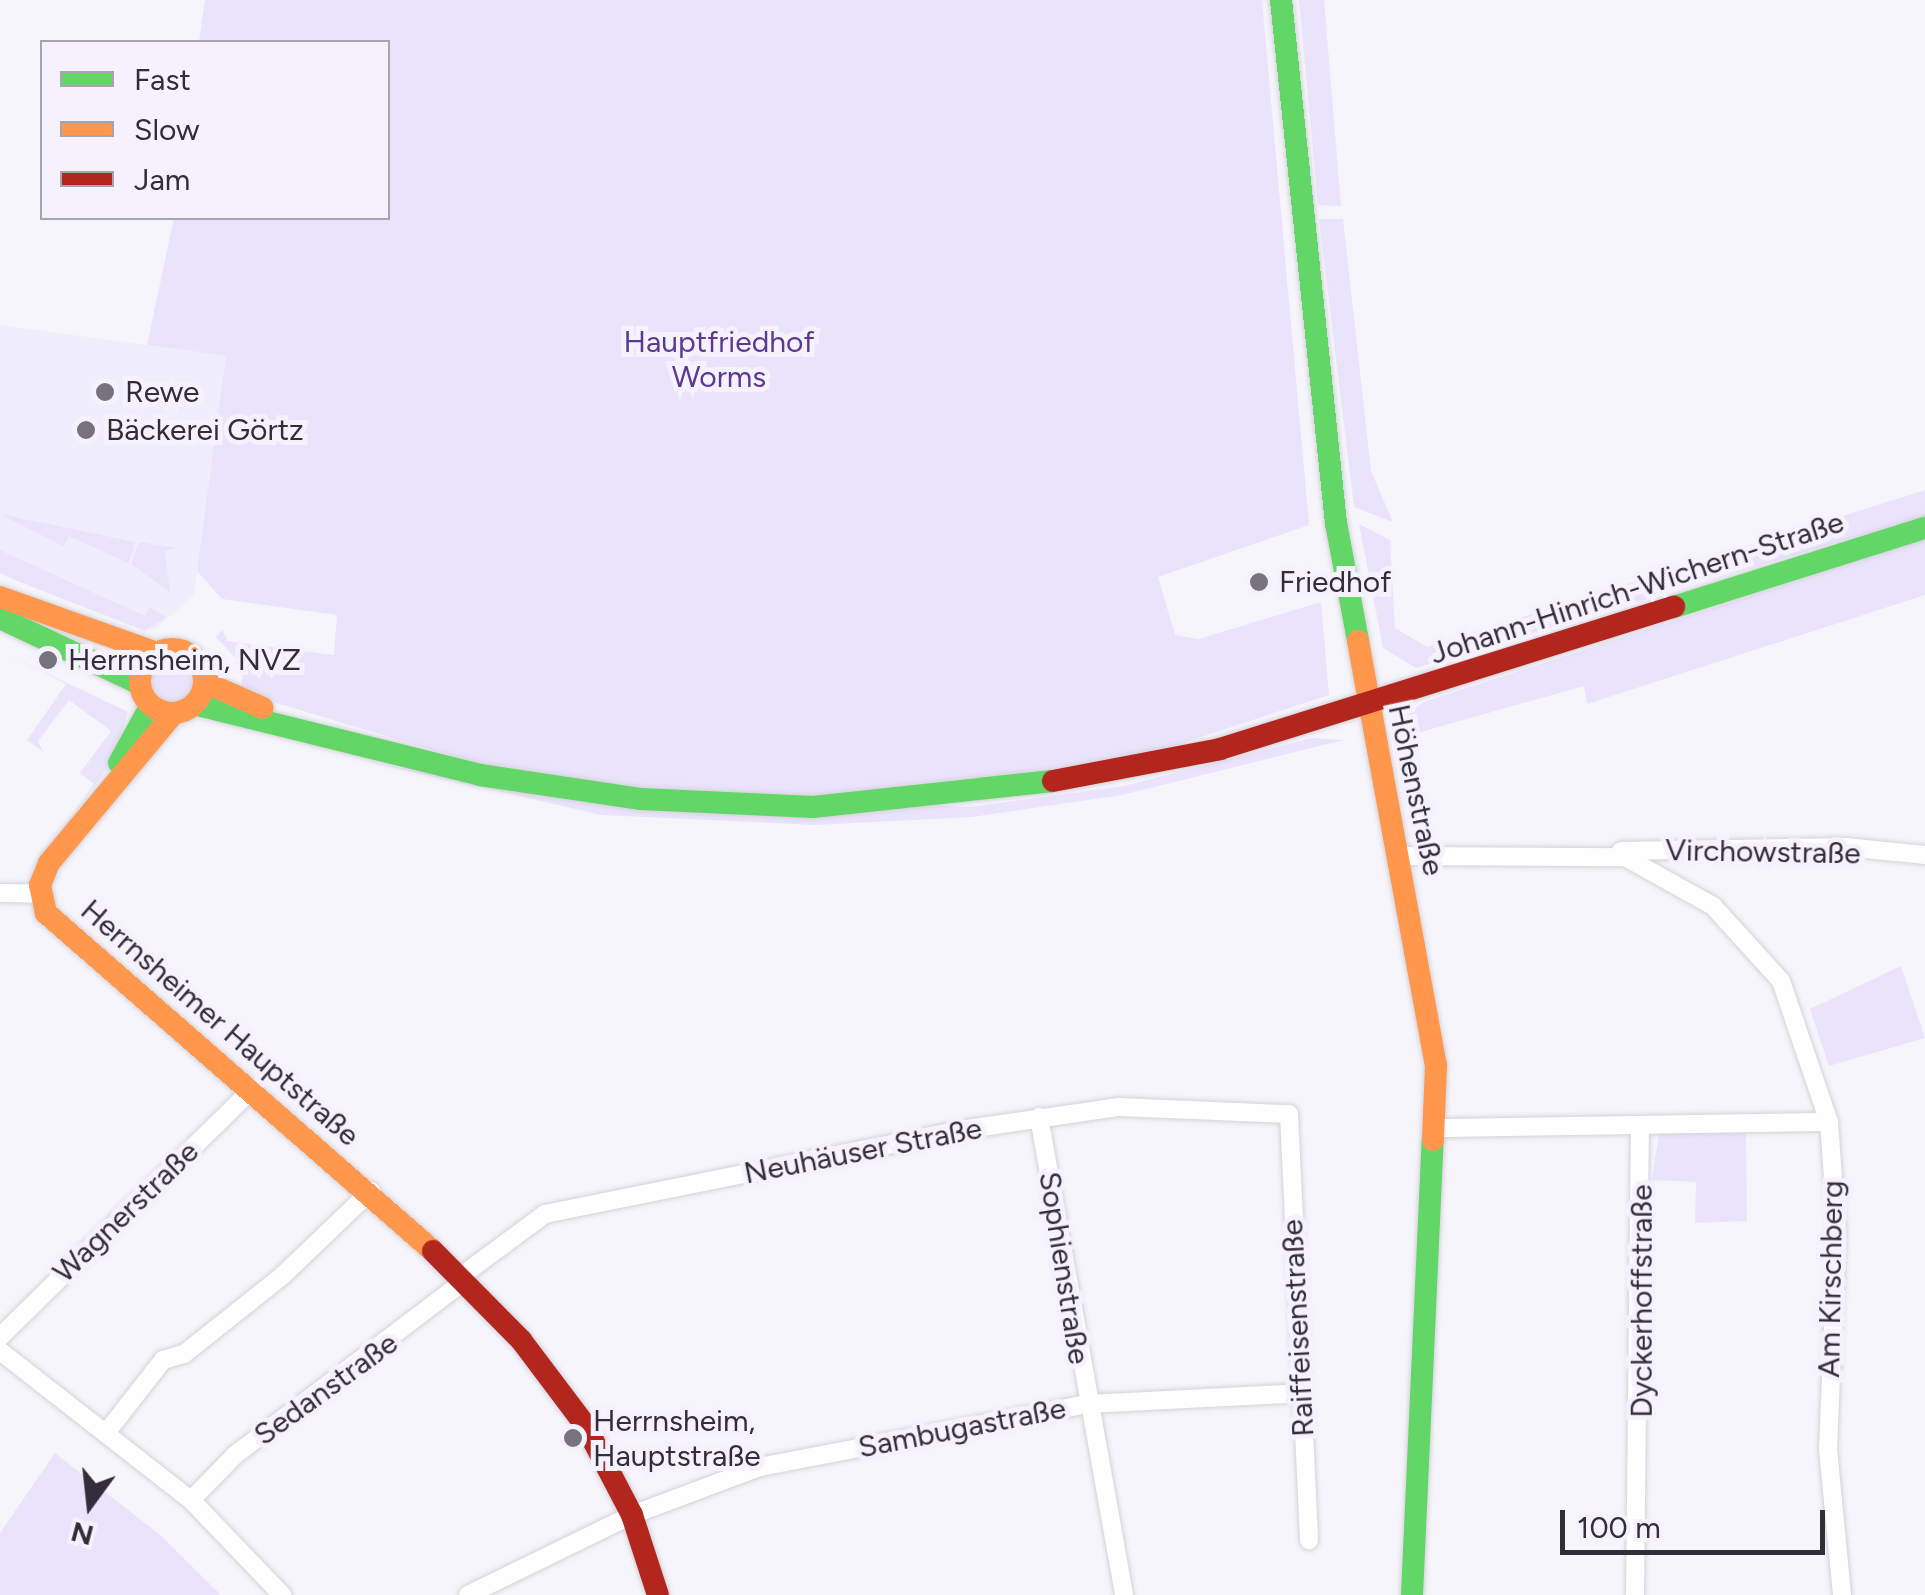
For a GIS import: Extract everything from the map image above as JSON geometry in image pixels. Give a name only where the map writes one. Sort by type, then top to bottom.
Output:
[{"type":"street","name":"Höhenstraße","points":[[1280,0],[1317,372],[1367,705],[1428,1006],[1439,1128],[1412,1595]]},
{"type":"street","name":"Johann-Hinrich-Wichern-Straße","points":[[0,618],[146,695],[191,700],[294,724],[510,780],[799,807],[1078,781],[1367,705],[1925,528]]},
{"type":"street","points":[[0,597],[157,653],[183,652],[191,700]]},
{"type":"street","name":"Herrnsheimer Hauptstraße","points":[[95,807],[146,695],[157,653]]},
{"type":"street","name":"Herrnsheimer Hauptstraße","points":[[191,700],[48,863],[39,894],[46,913],[370,1191],[462,1279],[553,1378],[632,1514],[658,1595]]},
{"type":"street","name":"Virchowstraße","points":[[1601,852],[1846,847],[1925,855]]},
{"type":"street","name":"Am Kirschberg","points":[[1398,856],[1601,852],[1690,888],[1764,956],[1801,1022],[1828,1122],[1837,1234],[1828,1449],[1842,1595]]},
{"type":"street","name":"Herrnsheimer Hauptstraße","points":[[2,896],[39,894]]},
{"type":"street","name":"Wagnerstraße","points":[[0,1337],[252,1088]]},
{"type":"street","name":"Neuhäuser Straße","points":[[462,1279],[545,1214],[1039,1118],[1154,1106],[1289,1114]]},
{"type":"street","name":"Raiffeisenstraße","points":[[1289,1114],[1309,1541]]},
{"type":"street","name":"Sophienstraße","points":[[1039,1118],[1124,1595]]},
{"type":"street","points":[[1439,1128],[1828,1122]]},
{"type":"street","name":"Dyckerhoffstraße","points":[[1635,1595],[1640,1125]]},
{"type":"street","points":[[106,1432],[163,1360],[184,1354],[370,1191]]},
{"type":"street","name":"Sedanstraße","points":[[191,1500],[235,1455],[462,1279]]},
{"type":"street","points":[[0,1351],[191,1500],[282,1595]]},
{"type":"street","name":"Sambugastraße","points":[[468,1595],[632,1514],[760,1467],[1087,1404],[1301,1393]]},
{"type":"shaded area","points":[[0,325],[226,356],[194,595],[153,631],[0,573]]},
{"type":"green space","name":"Hauptfriedhof Worms","points":[[205,0],[1262,0],[1309,525],[1158,577],[1175,635],[1199,639],[1321,602],[1329,695],[1170,747],[1000,781],[834,797],[656,791],[496,769],[240,692],[244,667],[216,637],[222,630],[228,641],[334,655],[337,615],[222,599],[197,571],[226,356],[147,345],[174,220],[390,220],[390,40],[199,40]]},
{"type":"green space","points":[[1299,0],[1324,0],[1341,206],[1318,205]]},
{"type":"green space","points":[[1319,219],[1343,219],[1371,471],[1393,522],[1354,507]]},
{"type":"green space","points":[[1925,490],[1925,516],[1416,668],[1383,648],[1359,524],[1390,540],[1395,628],[1427,647]]},
{"type":"green space","points":[[0,514],[135,542],[133,551],[128,563],[69,536],[63,546]]},
{"type":"green space","points":[[1925,539],[1925,595],[1587,704],[1584,686],[1392,740],[1398,721],[1424,702]]},
{"type":"green space","points":[[139,542],[178,548],[165,551],[170,592],[131,564]]},
{"type":"green space","points":[[0,550],[145,616],[150,607],[166,617],[145,631],[17,581],[0,573]]},
{"type":"green space","points":[[0,651],[128,712],[114,759],[62,830],[94,784],[80,773],[111,731],[69,700],[38,741],[43,752],[27,740],[66,684]]},
{"type":"green space","points":[[171,663],[186,669],[192,684],[186,699],[171,705],[156,699],[150,684],[156,669]]},
{"type":"green space","points":[[1312,738],[1344,740],[1122,795],[972,817],[815,825],[602,815],[352,758],[471,782],[971,807],[1124,786]]},
{"type":"green space","points":[[1901,966],[1925,1038],[1829,1066],[1810,1009]]},
{"type":"green space","points":[[1746,1130],[1747,1221],[1695,1223],[1696,1182],[1652,1180],[1659,1132]]},
{"type":"green space","points":[[55,1453],[159,1534],[221,1595],[0,1595],[0,1533]]},
{"type":"traffic: fast","points":[[1281,0],[1336,523],[1358,641]]},
{"type":"traffic: fast","points":[[1674,607],[1925,528]]},
{"type":"traffic: fast","points":[[0,618],[140,684]]},
{"type":"traffic: fast","points":[[194,704],[480,775],[641,799],[813,807],[1053,781]]},
{"type":"traffic: fast","points":[[119,763],[151,705]]},
{"type":"traffic: fast","points":[[1412,1595],[1433,1140]]},
{"type":"traffic: slow","points":[[0,597],[157,653]]},
{"type":"traffic: slow","points":[[1358,641],[1436,1065],[1433,1140]]},
{"type":"traffic: slow","points":[[172,649],[194,659],[204,681],[194,703],[172,713],[150,703],[140,681],[150,659],[172,649]]},
{"type":"traffic: slow","points":[[204,682],[263,708]]},
{"type":"traffic: slow","points":[[174,713],[49,863],[40,885],[46,913],[433,1251]]},
{"type":"traffic: jam","points":[[1053,781],[1220,749],[1674,607]]},
{"type":"traffic: jam","points":[[433,1251],[521,1340],[585,1425],[632,1515],[658,1595]]},
{"type":"place","name":"Rewe","points":[[105,392]]},
{"type":"place","name":"Bäckerei Görtz","points":[[86,430]]},
{"type":"place","name":"Friedhof","points":[[1259,582]]},
{"type":"place","name":"Herrnsheim, NVZ","points":[[48,660]]},
{"type":"place","name":"Herrnsheim, Hauptstraße","points":[[573,1438]]}]
